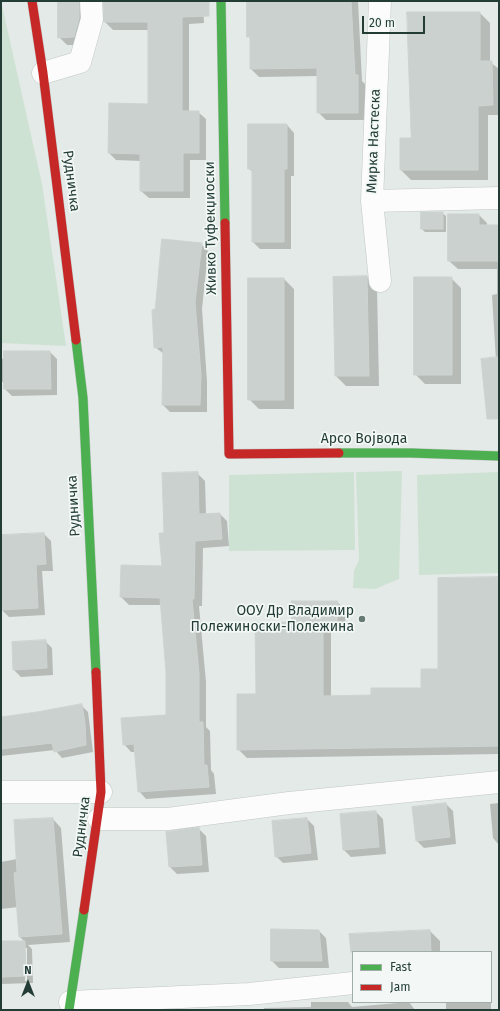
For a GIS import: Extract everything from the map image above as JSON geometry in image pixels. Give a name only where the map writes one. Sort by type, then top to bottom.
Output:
[{"type":"street","name":"Рудничка","points":[[32,1],[43,73],[83,398],[101,792],[99,819],[70,1006]]},
{"type":"street","points":[[43,73],[80,62],[92,19],[92,1]]},
{"type":"street","name":"Живко Туфекџиоски","points":[[221,1],[229,454]]},
{"type":"street","name":"Мирка Настеска","points":[[380,1],[372,201],[380,281]]},
{"type":"street","points":[[372,201],[499,198]]},
{"type":"street","name":"Арсо Војвода","points":[[229,454],[411,453],[499,456]]},
{"type":"street","points":[[99,819],[168,819],[289,803],[499,782]]},
{"type":"street","points":[[1,792],[101,792]]},
{"type":"street","points":[[70,1006],[249,994],[352,983]]},
{"type":"green space","points":[[1,1],[42,184],[66,346],[1,343]]},
{"type":"green space","points":[[402,471],[399,579],[375,589],[353,588],[354,571],[359,560],[356,472]]},
{"type":"green space","points":[[354,472],[355,550],[229,551],[229,475]]},
{"type":"green space","points":[[499,472],[499,573],[419,575],[417,475]]},
{"type":"building","points":[[58,1],[79,1],[79,18],[74,37],[58,38]]},
{"type":"building","points":[[104,1],[209,1],[209,16],[182,17],[182,111],[199,111],[199,153],[183,153],[183,191],[140,191],[140,154],[108,153],[109,103],[148,104],[148,22],[104,22]]},
{"type":"building","points":[[247,1],[351,1],[355,75],[358,75],[358,113],[317,113],[317,68],[250,69],[250,37],[247,37]]},
{"type":"building","points":[[407,12],[480,12],[480,61],[492,61],[493,105],[478,106],[478,170],[400,170],[400,138],[411,138]]},
{"type":"building","points":[[248,124],[287,124],[287,169],[284,169],[284,242],[252,242],[252,169],[248,169]]},
{"type":"building","points":[[421,212],[443,212],[443,229],[421,229]]},
{"type":"building","points":[[448,214],[479,214],[479,225],[499,225],[499,261],[448,261]]},
{"type":"building","points":[[162,239],[202,243],[195,302],[201,375],[200,405],[162,405],[163,347],[154,348],[152,310],[155,309]]},
{"type":"building","points":[[367,276],[369,376],[335,376],[333,277]]},
{"type":"building","points":[[414,277],[452,277],[452,375],[414,375]]},
{"type":"building","points":[[248,278],[284,278],[284,400],[248,400]]},
{"type":"building","points":[[4,351],[50,351],[51,389],[4,389]]},
{"type":"building","points":[[499,357],[499,419],[487,419],[481,359]]},
{"type":"building","points":[[198,472],[199,514],[220,513],[222,539],[195,541],[194,599],[192,599],[199,674],[199,722],[203,722],[204,765],[207,765],[209,787],[138,792],[134,744],[123,745],[121,718],[166,715],[166,672],[160,598],[120,597],[121,565],[162,566],[159,533],[164,533],[162,473]]},
{"type":"building","points":[[44,533],[46,564],[36,565],[38,608],[1,610],[1,535]]},
{"type":"building","points":[[499,577],[499,746],[237,750],[237,694],[256,694],[255,623],[292,622],[291,601],[338,601],[337,623],[323,622],[323,696],[371,695],[371,688],[421,688],[421,669],[438,669],[438,578]]},
{"type":"building","points":[[46,640],[47,668],[13,670],[12,642]]},
{"type":"building","points":[[82,704],[86,745],[54,752],[52,743],[1,749],[1,717]]},
{"type":"building","points":[[446,803],[450,837],[416,841],[412,807]]},
{"type":"building","points":[[376,811],[379,847],[343,850],[340,814]]},
{"type":"building","points":[[53,818],[62,934],[19,937],[14,873],[17,872],[14,820]]},
{"type":"building","points":[[307,818],[311,853],[275,857],[272,821]]},
{"type":"building","points":[[199,827],[202,865],[169,867],[166,832]]},
{"type":"building","points":[[271,929],[319,930],[322,961],[271,961]]},
{"type":"building","points":[[430,930],[431,951],[351,952],[349,934]]},
{"type":"building","points":[[1,941],[25,941],[26,976],[1,977]]},
{"type":"traffic: fast","points":[[221,1],[225,223]]},
{"type":"traffic: fast","points":[[76,340],[83,398],[96,672]]},
{"type":"traffic: fast","points":[[339,453],[411,453],[499,456]]},
{"type":"traffic: fast","points":[[69,1010],[84,910]]},
{"type":"traffic: jam","points":[[32,1],[43,73],[76,340]]},
{"type":"traffic: jam","points":[[225,223],[229,454],[339,453]]},
{"type":"traffic: jam","points":[[84,910],[101,792],[96,672]]},
{"type":"place","name":"ООУ Др Владимир Полежиноски-Полежина","points":[[362,619]]}]
